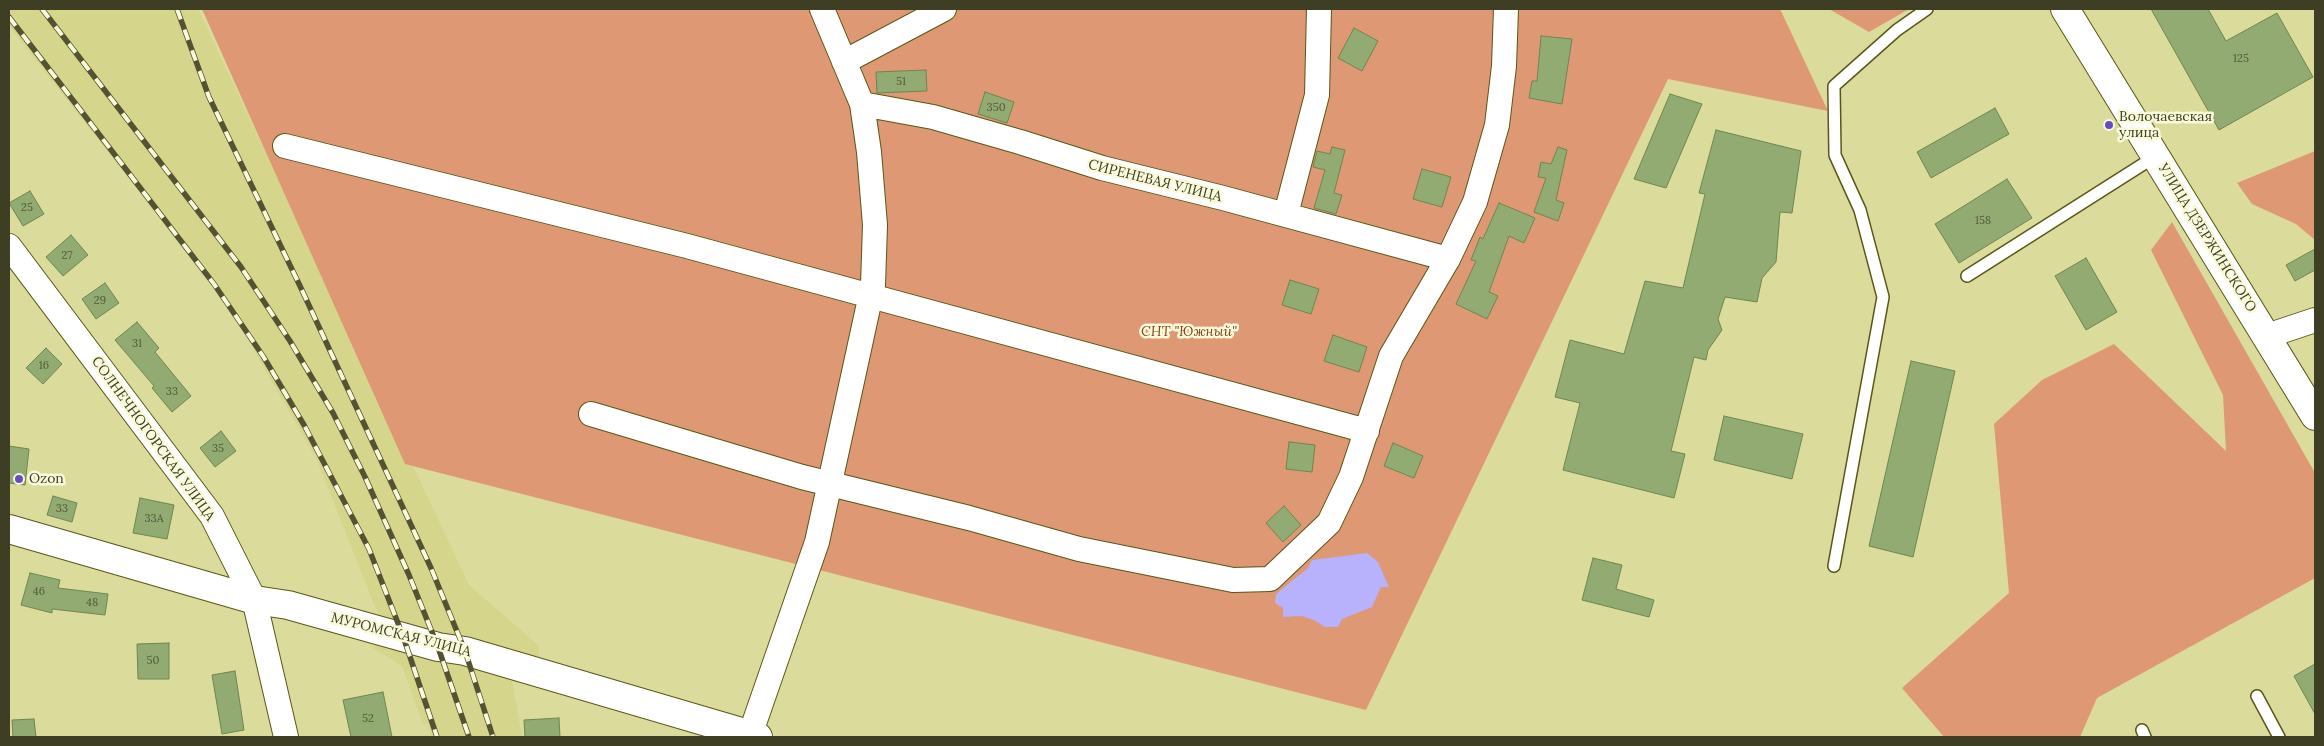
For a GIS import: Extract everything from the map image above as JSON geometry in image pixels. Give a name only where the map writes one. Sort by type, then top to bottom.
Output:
[{"type":"main road","name":"УЛИЦА ДЗЕРЖИНСКОГО","points":[[2065,9],[2315,416]]},
{"type":"main road","name":"МУРОМСКАЯ УЛИЦА","points":[[9,530],[254,599],[288,605],[438,647],[465,651],[754,736]]},
{"type":"street","points":[[754,736],[817,542],[873,285],[875,226],[869,152],[862,104],[822,9]]},
{"type":"street","points":[[844,62],[944,9]]},
{"type":"street","points":[[1286,214],[1317,95],[1319,9]]},
{"type":"street","points":[[591,414],[831,484],[969,518],[1079,549],[1170,569],[1233,580],[1270,579],[1329,523],[1351,477],[1391,356],[1448,259],[1476,202],[1497,125],[1504,66],[1506,9]]},
{"type":"street","name":"СИРЕНЕВАЯ УЛИЦА","points":[[862,104],[933,117],[1102,168],[1286,214],[1448,259]]},
{"type":"street","points":[[285,146],[677,244],[1366,431]]},
{"type":"street","name":"СОЛНЕЧНОГОРСКАЯ УЛИЦА","points":[[9,246],[212,516],[254,599],[286,737]]},
{"type":"street","points":[[2267,336],[2315,320]]},
{"type":"lane","points":[[1834,566],[1883,297],[1860,210],[1834,155],[1834,86],[1897,30],[1926,9]]},
{"type":"lane","points":[[1966,276],[2156,156]]},
{"type":"lane","points":[[2257,696],[2279,737]]},
{"type":"shaded area","points":[[9,9],[198,9],[469,585],[539,646],[539,658],[506,653],[380,619],[317,460],[228,305],[9,26]]},
{"type":"shaded area","points":[[1367,553],[1378,562],[1389,587],[1381,587],[1372,607],[1342,619],[1338,627],[1325,627],[1314,620],[1302,616],[1283,617],[1283,608],[1275,603],[1276,594],[1308,568],[1312,560]]},
{"type":"shaded area","points":[[378,629],[509,664],[522,737],[431,737],[428,724],[423,724],[402,666],[373,648]]},
{"type":"green space","name":"СНТ \"Южный\"","points":[[202,9],[1780,9],[1828,111],[1668,79],[1366,710],[405,464]]},
{"type":"green space","points":[[1829,9],[1909,9],[1869,32]]},
{"type":"green space","points":[[2315,151],[2315,240],[2296,224],[2252,204],[2237,183]]},
{"type":"green space","points":[[2172,222],[2315,473],[2315,578],[2097,698],[2080,737],[1944,737],[1902,688],[2009,593],[1994,424],[2042,380],[2114,344],[2226,451],[2223,395],[2151,250]]},
{"type":"building","points":[[2151,9],[2208,9],[2226,41],[2277,13],[2313,77],[2219,130]]},
{"type":"building","points":[[1354,28],[1378,41],[1362,71],[1338,58]]},
{"type":"building","points":[[1541,36],[1572,39],[1562,104],[1529,98],[1532,81],[1537,81]]},
{"type":"building","points":[[926,70],[927,91],[877,93],[876,72]]},
{"type":"building","points":[[985,92],[1014,102],[1007,123],[978,114]]},
{"type":"building","points":[[1670,94],[1702,104],[1666,188],[1634,179]]},
{"type":"building","points":[[1995,108],[2009,134],[1931,178],[1917,152]]},
{"type":"building","points":[[1716,130],[1801,151],[1792,213],[1780,212],[1776,262],[1762,278],[1757,302],[1725,297],[1718,319],[1722,330],[1708,350],[1706,360],[1694,357],[1671,451],[1685,454],[1674,498],[1563,470],[1580,403],[1555,397],[1570,340],[1624,354],[1645,281],[1683,288],[1705,194],[1699,193]]},
{"type":"building","points":[[1332,147],[1345,150],[1334,193],[1342,195],[1336,214],[1314,208],[1325,170],[1313,167],[1317,151],[1330,154]]},
{"type":"building","points":[[1558,147],[1567,150],[1556,200],[1564,203],[1558,221],[1534,212],[1546,178],[1538,177],[1541,162],[1551,164]]},
{"type":"building","points":[[1422,169],[1451,177],[1442,207],[1413,199]]},
{"type":"building","points":[[2007,179],[2032,218],[1959,263],[1935,224]]},
{"type":"building","points":[[30,191],[44,214],[23,226],[9,203]]},
{"type":"building","points":[[1499,203],[1535,218],[1524,243],[1509,236],[1489,292],[1498,296],[1487,319],[1456,304],[1476,261],[1471,260],[1480,237],[1483,239]]},
{"type":"building","points":[[71,235],[88,255],[63,276],[46,257]]},
{"type":"building","points":[[2315,249],[2315,270],[2295,281],[2286,265]]},
{"type":"building","points":[[2086,258],[2117,312],[2086,330],[2055,276]]},
{"type":"building","points":[[1290,280],[1319,289],[1311,314],[1282,305]]},
{"type":"building","points":[[105,283],[119,303],[96,319],[82,299]]},
{"type":"building","points":[[137,322],[159,348],[155,352],[191,396],[172,412],[152,388],[154,386],[115,340]]},
{"type":"building","points":[[1333,335],[1367,347],[1359,372],[1324,361]]},
{"type":"building","points":[[46,348],[62,364],[43,384],[26,368]]},
{"type":"building","points":[[1911,361],[1955,371],[1913,557],[1869,546]]},
{"type":"building","points":[[1724,416],[1803,434],[1792,479],[1714,460]]},
{"type":"building","points":[[221,431],[236,451],[215,467],[200,448]]},
{"type":"building","points":[[1289,442],[1315,445],[1312,472],[1286,469]]},
{"type":"building","points":[[1393,443],[1423,456],[1414,478],[1384,466]]},
{"type":"building","points":[[9,446],[29,449],[25,485],[9,483]]},
{"type":"building","points":[[53,496],[77,503],[72,522],[47,515]]},
{"type":"building","points":[[140,498],[174,505],[167,539],[133,533]]},
{"type":"building","points":[[1284,506],[1301,525],[1283,542],[1266,523]]},
{"type":"building","points":[[1593,558],[1622,565],[1616,589],[1654,600],[1649,617],[1582,600]]},
{"type":"building","points":[[30,573],[60,580],[58,588],[108,594],[105,615],[52,609],[52,613],[21,605]]},
{"type":"building","points":[[169,643],[169,679],[138,679],[137,644]]},
{"type":"building","points":[[2315,664],[2315,714],[2294,676]]},
{"type":"building","points":[[235,671],[244,730],[222,734],[212,675]]},
{"type":"building","points":[[383,692],[392,737],[351,737],[343,700]]},
{"type":"building","points":[[559,718],[560,737],[525,737],[524,720]]},
{"type":"building","points":[[34,719],[36,737],[13,737],[12,720]]},
{"type":"railway","points":[[42,9],[241,267],[290,341],[333,413],[365,477],[409,575],[438,647],[469,737]]},
{"type":"railway","points":[[177,9],[209,97],[300,286],[431,568],[465,651],[493,737]]},
{"type":"railway","points":[[9,17],[214,284],[263,356],[304,425],[369,549],[403,636],[437,737]]},
{"type":"place","name":"Волочаевская улица","points":[[2109,125]]},
{"type":"place","name":"Ozon","points":[[19,479]]}]
